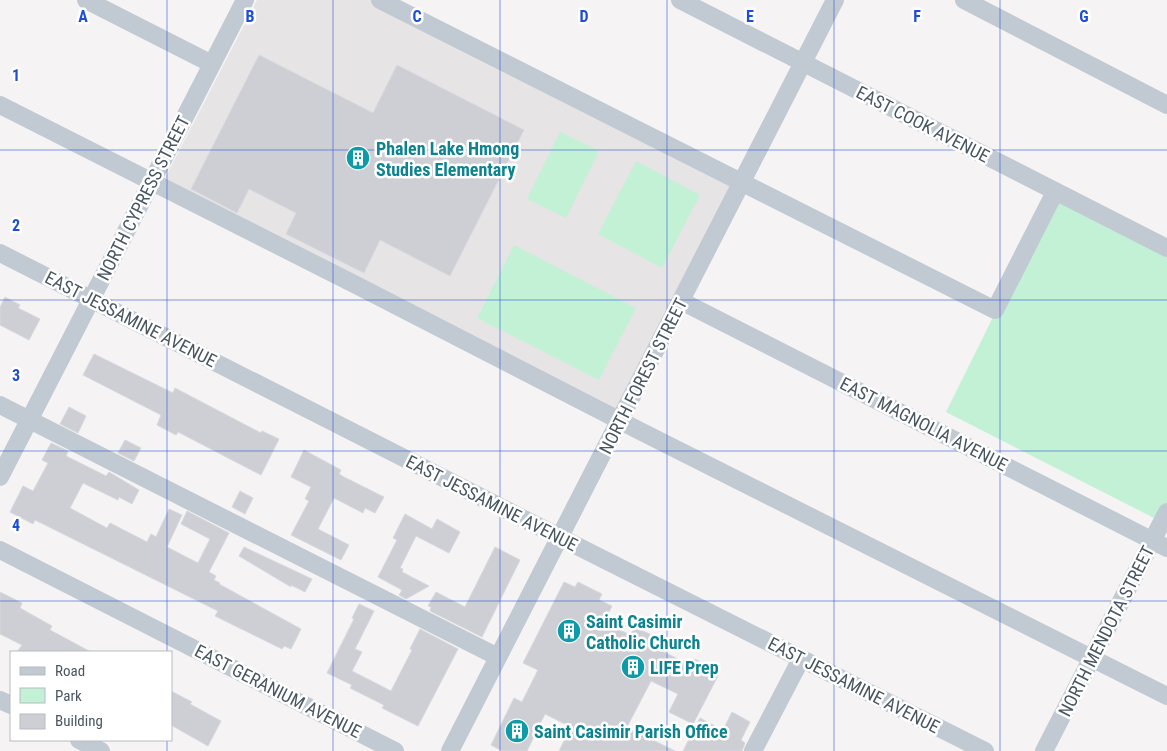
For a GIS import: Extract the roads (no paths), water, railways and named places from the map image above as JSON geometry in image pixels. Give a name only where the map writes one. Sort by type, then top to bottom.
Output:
[{"type":"street","points":[[86,0],[212,64]]},
{"type":"street","name":"NORTH CYPRESS STREET","points":[[0,477],[244,0]]},
{"type":"street","points":[[380,0],[995,310],[1056,192]]},
{"type":"street","name":"EAST COOK AVENUE","points":[[680,0],[1167,248]]},
{"type":"street","name":"NORTH FOREST STREET","points":[[450,751],[835,0]]},
{"type":"street","points":[[964,0],[1167,105]]},
{"type":"street","points":[[0,105],[620,421],[1167,696]]},
{"type":"street","name":"EAST JESSAMINE AVENUE","points":[[0,253],[560,538],[985,751]]},
{"type":"street","name":"EAST MAGNOLIA AVENUE","points":[[681,301],[1160,544]]},
{"type":"street","points":[[0,405],[498,657]]},
{"type":"street","name":"NORTH MENDOTA STREET","points":[[1044,751],[1092,658],[1160,544],[1167,512]]},
{"type":"street","name":"EAST GERANIUM AVENUE","points":[[0,550],[395,751]]},
{"type":"street","points":[[752,751],[800,659]]},
{"type":"street","points":[[81,741],[101,751]]},
{"type":"place","name":"Phalen Lake Hmong Studies Elementary","points":[[358,158]]},
{"type":"place","name":"Saint Casimir Catholic Church","points":[[569,631]]},
{"type":"place","name":"LIFE Prep","points":[[633,667]]},
{"type":"place","name":"Saint Casimir Parish Office","points":[[517,731]]}]
